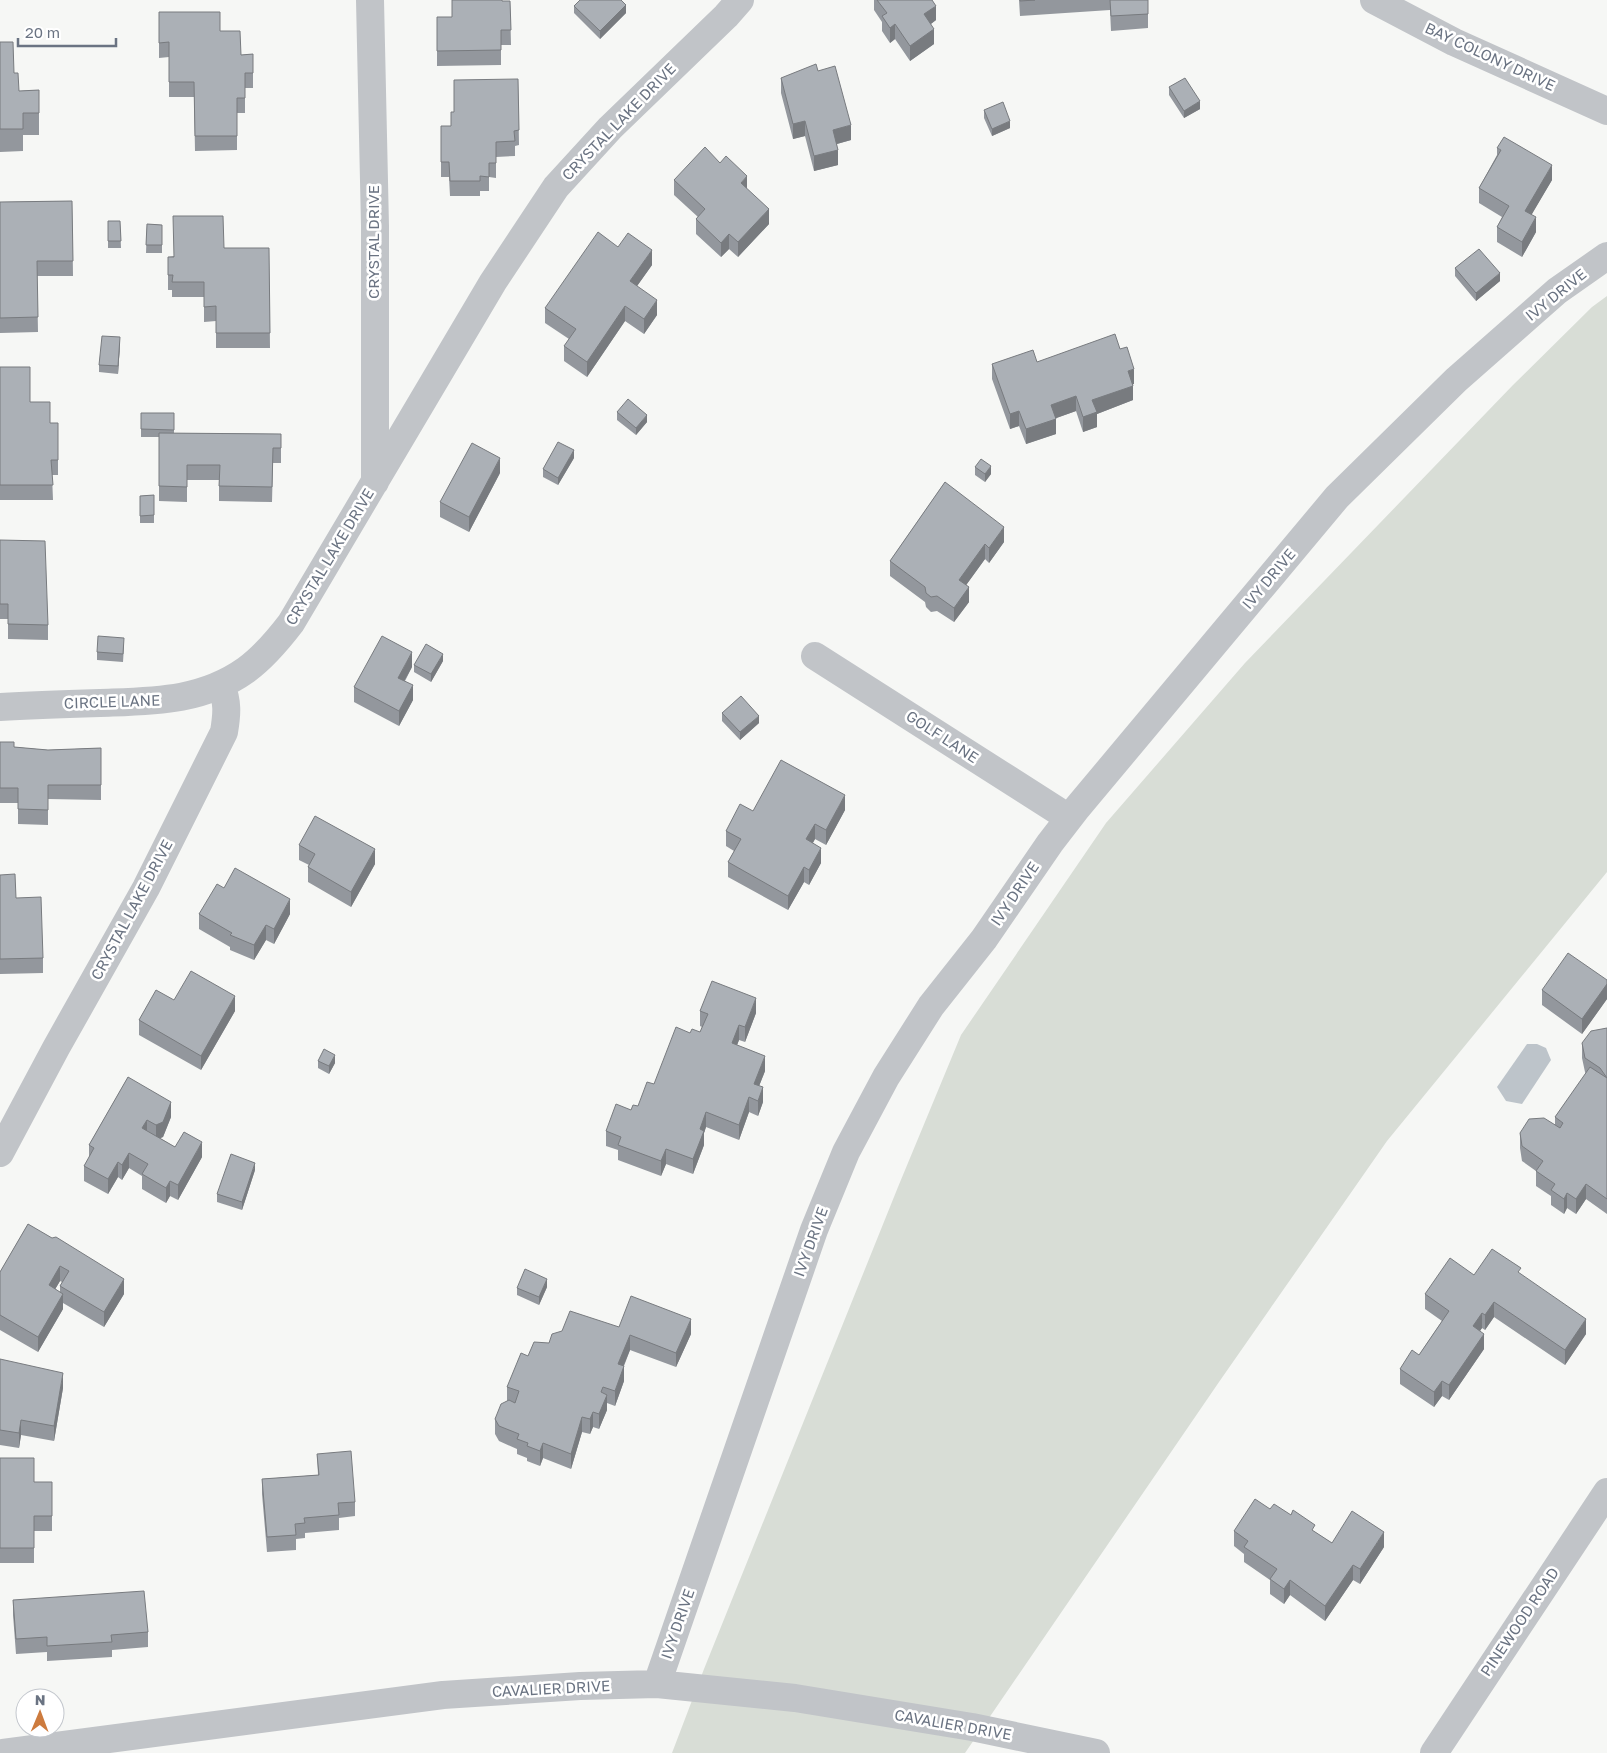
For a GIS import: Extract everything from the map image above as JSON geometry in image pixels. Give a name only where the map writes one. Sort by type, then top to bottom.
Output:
[{"type":"street","name":"CRYSTAL DRIVE","points":[[370,0],[375,226],[375,483]]},
{"type":"street","name":"CRYSTAL LAKE DRIVE","points":[[0,1153],[56,1048],[146,888],[224,732],[227,710],[221,684],[246,670],[268,651],[292,623],[493,282],[556,187],[610,128],[726,16],[740,0]]},
{"type":"street","name":"BAY COLONY DRIVE","points":[[1374,0],[1454,42],[1607,111]]},
{"type":"street","name":"IVY DRIVE","points":[[657,1684],[814,1230],[846,1152],[886,1077],[931,1006],[984,939],[1069,818],[1337,497],[1456,380],[1557,292],[1607,256]]},
{"type":"street","name":"GOLF LANE","points":[[814,656],[1069,818]]},
{"type":"street","name":"CIRCLE LANE","points":[[0,707],[165,700],[201,693],[221,684]]},
{"type":"street","name":"PINEWOOD ROAD","points":[[1434,1753],[1607,1492]]},
{"type":"street","name":"CAVALIER DRIVE","points":[[3,1753],[443,1695],[580,1686],[657,1684],[796,1698],[972,1726],[1096,1753]]},
{"type":"shaded area","points":[[1607,296],[1607,872],[1387,1141],[965,1753],[672,1753],[898,1187],[961,1035],[1106,823],[1245,663],[1513,385],[1592,307]]},
{"type":"shaded area","points":[[1527,1044],[1537,1044],[1546,1048],[1551,1060],[1522,1104],[1506,1101],[1497,1087]]},
{"type":"building","points":[[452,0],[510,1],[511,30],[501,30],[501,50],[437,51],[437,17],[452,17]]},
{"type":"building","points":[[580,0],[621,0],[626,5],[600,31],[574,6]]},
{"type":"building","points":[[877,0],[932,0],[936,6],[924,14],[934,29],[910,46],[895,24],[890,28],[882,16],[887,13]]},
{"type":"building","points":[[1110,0],[1148,0],[1148,14],[1111,16]]},
{"type":"building","points":[[159,12],[220,12],[220,31],[240,31],[241,55],[253,54],[253,73],[245,73],[245,98],[237,98],[237,136],[195,136],[194,82],[169,82],[169,42],[159,43]]},
{"type":"building","points":[[0,42],[13,42],[14,73],[18,73],[19,91],[39,90],[39,113],[23,113],[23,129],[0,129]]},
{"type":"building","points":[[816,64],[818,71],[835,66],[851,125],[833,130],[838,150],[814,156],[805,121],[793,124],[781,78]]},
{"type":"building","points":[[1185,78],[1200,101],[1184,111],[1169,87]]},
{"type":"building","points":[[518,79],[519,130],[514,131],[515,141],[496,142],[496,163],[489,163],[489,177],[480,176],[480,181],[450,181],[449,162],[441,162],[441,126],[451,126],[451,112],[454,112],[454,80]]},
{"type":"building","points":[[1003,102],[1010,121],[992,129],[984,110]]},
{"type":"building","points":[[1504,137],[1552,165],[1525,211],[1536,217],[1522,242],[1497,227],[1509,206],[1479,188],[1501,150],[1497,148]]},
{"type":"building","points":[[705,147],[720,163],[726,156],[747,176],[741,183],[769,209],[738,242],[729,234],[721,243],[696,219],[705,209],[674,180]]},
{"type":"building","points":[[72,201],[73,261],[37,261],[38,317],[0,318],[0,202]]},
{"type":"building","points":[[173,216],[223,216],[224,248],[269,248],[270,333],[216,333],[216,306],[204,307],[204,282],[172,282],[173,275],[168,275],[168,257],[174,257]]},
{"type":"building","points":[[108,221],[120,221],[121,241],[108,241]]},
{"type":"building","points":[[147,224],[162,225],[162,245],[146,245]]},
{"type":"building","points":[[598,232],[618,247],[628,233],[652,250],[630,281],[657,300],[644,319],[625,306],[587,362],[564,346],[576,329],[545,308]]},
{"type":"building","points":[[1479,249],[1500,273],[1476,293],[1455,268]]},
{"type":"building","points":[[1115,334],[1120,349],[1127,347],[1134,369],[1128,371],[1133,386],[1092,400],[1097,412],[1083,417],[1076,396],[1051,405],[1056,419],[1026,429],[1019,411],[1010,414],[992,364],[1033,350],[1037,362]]},
{"type":"building","points":[[102,336],[120,337],[118,366],[99,365]]},
{"type":"building","points":[[0,367],[30,367],[30,402],[50,402],[50,423],[58,423],[58,460],[51,460],[53,485],[0,485]]},
{"type":"building","points":[[628,399],[647,415],[636,428],[617,412]]},
{"type":"building","points":[[141,413],[174,413],[174,430],[141,429]]},
{"type":"building","points":[[159,433],[281,434],[281,448],[273,448],[272,487],[219,486],[220,465],[187,465],[187,487],[159,486]]},
{"type":"building","points":[[558,442],[574,450],[558,478],[543,469]]},
{"type":"building","points":[[472,443],[500,458],[469,517],[440,502]]},
{"type":"building","points":[[981,459],[991,466],[985,474],[975,467]]},
{"type":"building","points":[[945,482],[1004,527],[989,548],[985,544],[959,580],[969,587],[954,608],[937,596],[931,597],[926,593],[925,587],[890,561]]},
{"type":"building","points":[[154,495],[154,515],[140,516],[140,496]]},
{"type":"building","points":[[0,540],[45,541],[48,625],[8,624],[8,604],[0,604]]},
{"type":"building","points":[[98,636],[124,638],[123,654],[97,652]]},
{"type":"building","points":[[382,636],[412,652],[398,678],[413,685],[399,711],[354,687]]},
{"type":"building","points":[[426,644],[443,654],[431,674],[414,665]]},
{"type":"building","points":[[741,696],[759,716],[740,732],[722,713]]},
{"type":"building","points":[[0,742],[14,742],[14,747],[48,750],[101,748],[101,785],[48,785],[48,810],[18,809],[18,788],[0,788]]},
{"type":"building","points":[[781,760],[845,795],[826,830],[815,824],[806,839],[821,848],[809,870],[804,867],[788,896],[728,862],[741,839],[726,831],[740,804],[753,811]]},
{"type":"building","points":[[315,816],[375,849],[351,892],[308,867],[315,854],[299,845]]},
{"type":"building","points":[[235,868],[290,899],[274,929],[266,925],[254,945],[230,935],[232,933],[199,914],[217,884],[224,888]]},
{"type":"building","points":[[15,874],[16,898],[41,897],[43,958],[0,959],[0,875]]},
{"type":"building","points":[[1568,953],[1607,980],[1607,984],[1582,1019],[1542,990]]},
{"type":"building","points":[[191,971],[235,996],[201,1056],[139,1020],[156,990],[174,1000]]},
{"type":"building","points":[[712,981],[756,998],[745,1027],[739,1025],[732,1043],[765,1056],[754,1084],[763,1087],[758,1101],[749,1097],[739,1125],[706,1112],[700,1129],[704,1131],[693,1159],[666,1149],[661,1161],[618,1145],[621,1137],[606,1131],[616,1104],[631,1110],[633,1105],[638,1106],[647,1082],[654,1084],[676,1027],[690,1033],[692,1029],[700,1032],[708,1014],[700,1011]]},
{"type":"building","points":[[1607,1028],[1607,1078],[1600,1068],[1585,1058],[1582,1043],[1591,1031]]},
{"type":"building","points":[[324,1049],[335,1055],[329,1066],[318,1061]]},
{"type":"building","points":[[1590,1067],[1607,1078],[1607,1199],[1586,1184],[1576,1199],[1567,1193],[1564,1199],[1551,1190],[1555,1184],[1536,1171],[1543,1161],[1522,1146],[1520,1133],[1529,1119],[1544,1118],[1560,1128],[1563,1123],[1555,1117]]},
{"type":"building","points":[[128,1077],[171,1102],[163,1122],[156,1125],[147,1120],[142,1128],[175,1147],[184,1132],[202,1142],[178,1185],[170,1181],[166,1188],[142,1174],[148,1164],[129,1153],[122,1165],[118,1162],[108,1179],[84,1166],[94,1148],[89,1145]]},
{"type":"building","points":[[231,1154],[255,1163],[242,1202],[217,1194]]},
{"type":"building","points":[[28,1224],[52,1238],[56,1237],[124,1279],[104,1312],[60,1286],[69,1271],[60,1266],[49,1285],[63,1294],[38,1337],[0,1315],[0,1272]]},
{"type":"building","points":[[1492,1249],[1521,1268],[1518,1272],[1586,1319],[1565,1350],[1494,1302],[1485,1315],[1482,1313],[1473,1326],[1484,1334],[1449,1385],[1442,1381],[1434,1392],[1400,1369],[1412,1350],[1419,1355],[1449,1311],[1425,1294],[1450,1258],[1474,1275]]},
{"type":"building","points":[[525,1269],[547,1279],[539,1297],[517,1288]]},
{"type":"building","points":[[631,1296],[691,1319],[676,1353],[630,1335],[618,1364],[624,1366],[615,1391],[603,1387],[601,1392],[607,1395],[599,1414],[593,1412],[590,1419],[582,1417],[571,1454],[543,1443],[540,1451],[527,1446],[528,1443],[517,1439],[519,1434],[499,1426],[495,1419],[501,1404],[509,1400],[515,1403],[519,1391],[507,1387],[521,1353],[528,1356],[534,1342],[549,1343],[552,1334],[562,1331],[570,1311],[619,1327]]},
{"type":"building","points":[[0,1359],[63,1373],[54,1426],[21,1420],[19,1433],[0,1430]]},
{"type":"building","points":[[351,1451],[355,1502],[338,1503],[339,1515],[304,1518],[305,1523],[295,1524],[296,1535],[267,1537],[262,1479],[319,1475],[317,1454]]},
{"type":"building","points":[[0,1458],[34,1458],[34,1482],[52,1482],[52,1516],[34,1516],[34,1548],[0,1548]]},
{"type":"building","points":[[1255,1499],[1270,1509],[1274,1504],[1291,1515],[1293,1510],[1315,1525],[1312,1530],[1332,1543],[1352,1511],[1384,1532],[1360,1569],[1353,1565],[1325,1606],[1290,1580],[1284,1589],[1270,1579],[1277,1569],[1244,1547],[1248,1541],[1234,1531]]},
{"type":"building","points":[[144,1591],[148,1632],[111,1635],[112,1642],[47,1646],[47,1637],[16,1639],[13,1600]]}]
